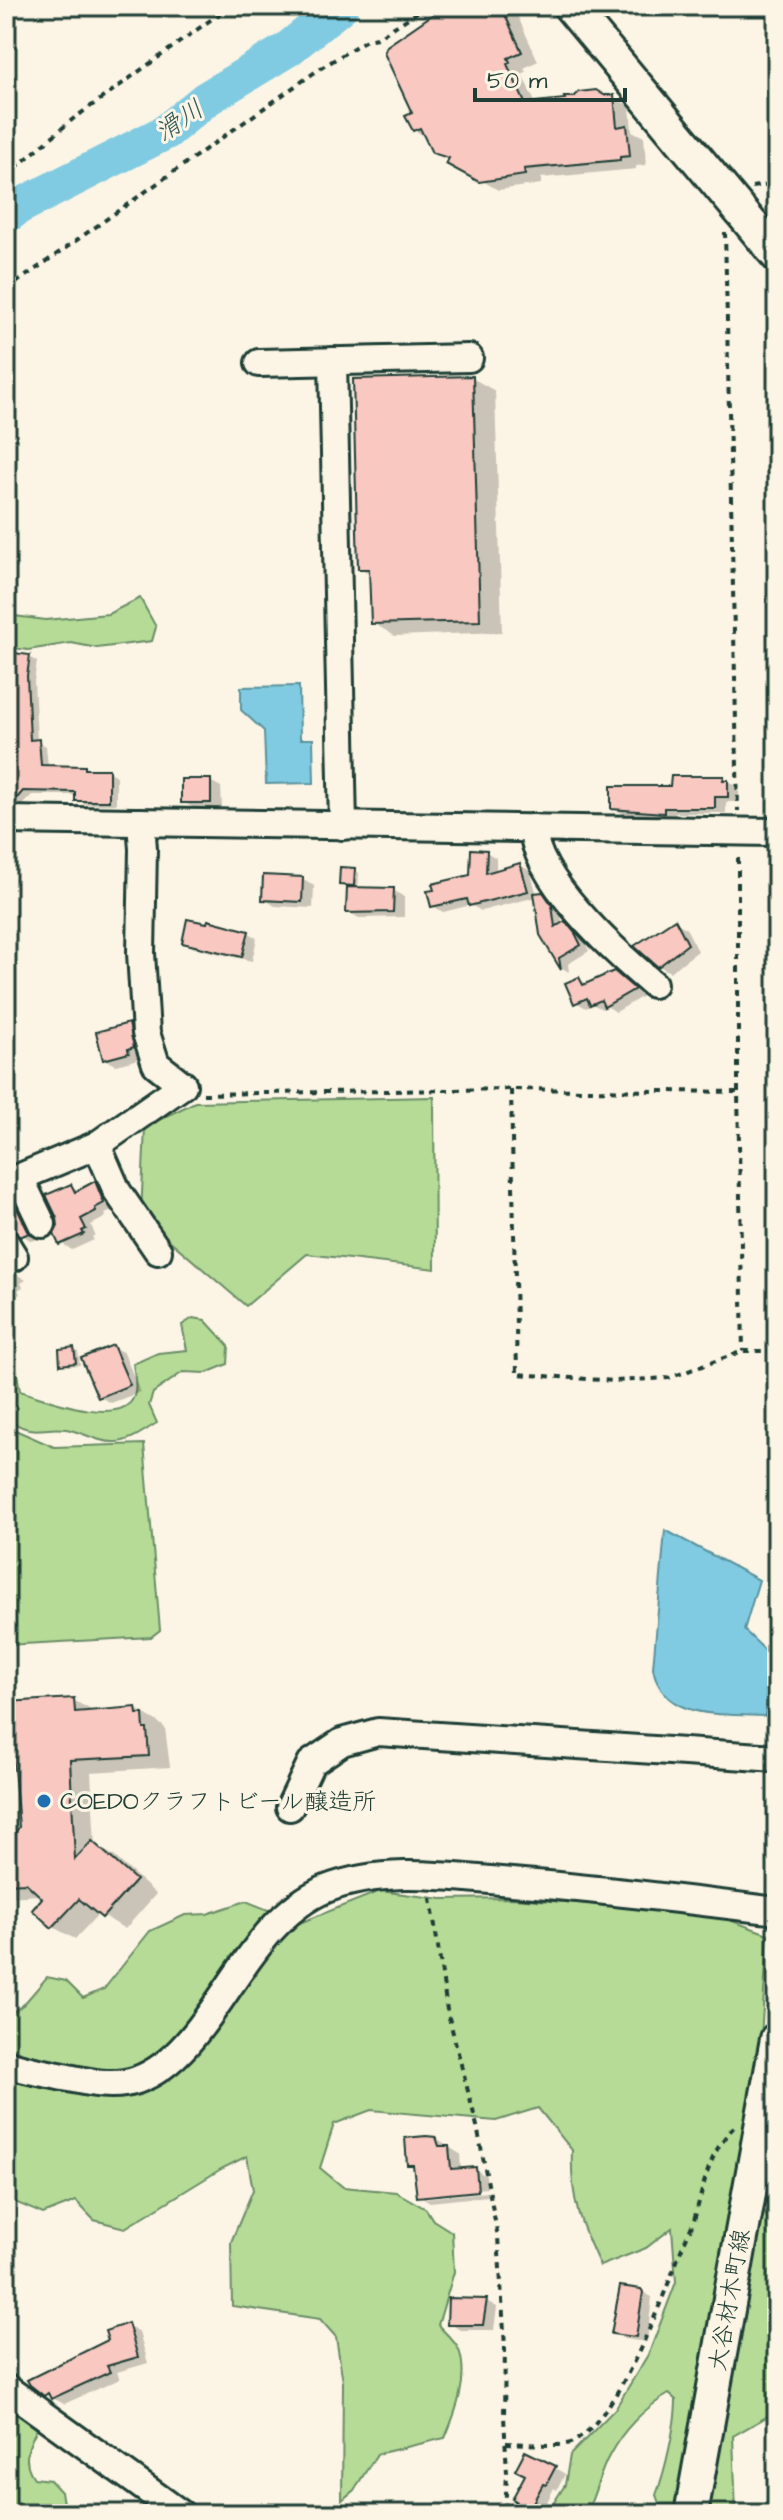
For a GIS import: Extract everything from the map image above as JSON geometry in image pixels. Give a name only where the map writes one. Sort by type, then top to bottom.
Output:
[{"type":"main road","points":[[570,6],[777,255]]},
{"type":"main road","name":"大谷材木町線","points":[[691,2514],[762,2115],[773,2077],[777,2039]]},
{"type":"street","points":[[259,363],[469,358]]},
{"type":"street","points":[[333,361],[343,826]]},
{"type":"street","points":[[6,820],[777,832]]},
{"type":"street","points":[[42,1224],[13,1180],[97,1145],[183,1085],[156,1064],[146,1033],[141,953],[141,822]]},
{"type":"street","points":[[533,828],[533,842],[565,898],[622,958],[653,984]]},
{"type":"street","points":[[97,1145],[117,1191],[158,1251]]},
{"type":"street","points":[[290,1807],[311,1763],[342,1742],[378,1732],[777,1758]]},
{"type":"street","points":[[6,2063],[98,2083],[135,2081],[175,2055],[279,1921],[299,1902],[361,1878],[428,1876],[588,1888],[777,1911]]},
{"type":"street","points":[[6,2388],[181,2514]]},
{"type":"path","points":[[6,176],[73,119],[230,6]]},
{"type":"path","points":[[6,290],[318,70],[427,6]]},
{"type":"path","points":[[724,192],[738,831],[738,1092],[743,1351]]},
{"type":"path","points":[[183,1085],[206,1096],[511,1089],[738,1092]]},
{"type":"path","points":[[511,1089],[517,1374],[615,1381],[669,1378],[743,1351],[777,1351]]},
{"type":"path","points":[[428,1876],[447,2010],[477,2126],[496,2223],[503,2290],[505,2514]]},
{"type":"path","points":[[506,2443],[564,2445],[574,2441],[606,2407],[642,2348],[694,2219],[708,2169],[723,2138],[737,2124],[762,2115]]},
{"type":"green space","points":[[140,598],[156,627],[152,641],[97,648],[71,643],[28,650],[6,647],[6,615],[46,620],[108,614]]},
{"type":"green space","points":[[434,1097],[435,1269],[307,1254],[246,1306],[141,1216],[145,1127],[195,1102]]},
{"type":"green space","points":[[193,1318],[205,1320],[229,1346],[228,1364],[206,1373],[183,1372],[153,1393],[149,1405],[157,1423],[137,1435],[110,1442],[66,1429],[30,1429],[6,1417],[6,1341],[14,1356],[20,1391],[81,1408],[115,1410],[127,1406],[134,1396],[133,1364],[158,1353],[187,1350],[182,1325]]},
{"type":"green space","points":[[6,1426],[54,1447],[144,1444],[160,1630],[151,1637],[6,1645]]},
{"type":"green space","points":[[380,1891],[442,1899],[512,1898],[710,1913],[768,1934],[761,2037],[743,2175],[777,2234],[777,2411],[733,2436],[736,2514],[663,2514],[656,2495],[674,2422],[676,2400],[669,2394],[642,2413],[614,2447],[588,2509],[592,2514],[540,2514],[551,2507],[565,2485],[570,2455],[615,2409],[649,2353],[676,2282],[672,2228],[646,2248],[600,2266],[578,2210],[572,2150],[538,2108],[496,2121],[371,2110],[334,2124],[320,2168],[343,2187],[396,2192],[426,2209],[433,2220],[452,2232],[454,2272],[438,2325],[457,2347],[463,2372],[457,2406],[445,2438],[377,2454],[354,2490],[342,2500],[343,2382],[336,2337],[320,2319],[232,2306],[231,2242],[253,2190],[247,2156],[125,2228],[94,2220],[76,2201],[43,2214],[13,2201],[6,2205],[6,2012],[10,2014],[24,2004],[47,1977],[66,1981],[83,1998],[104,1989],[150,1931],[185,1915],[207,1914],[246,1901],[300,1923]]},
{"type":"green space","points":[[6,2410],[38,2427],[29,2447],[27,2459],[30,2472],[34,2478],[50,2480],[61,2492],[65,2514],[6,2514]]},
{"type":"water","points":[[299,686],[300,739],[313,739],[314,783],[266,784],[264,731],[241,710],[241,687]]},
{"type":"water","points":[[665,1530],[759,1580],[744,1630],[772,1657],[765,1716],[697,1711],[669,1698],[659,1685],[653,1668]]},
{"type":"building","points":[[445,6],[501,6],[522,52],[508,58],[510,62],[507,64],[525,103],[565,99],[579,92],[596,90],[604,95],[614,95],[617,127],[627,125],[630,156],[620,157],[620,160],[524,169],[525,175],[479,182],[446,164],[449,158],[432,153],[420,128],[413,131],[405,116],[412,113],[384,53],[387,46]]},
{"type":"building","points":[[473,376],[480,621],[371,624],[369,569],[358,569],[353,379]]},
{"type":"building","points":[[6,652],[30,655],[27,676],[30,740],[39,739],[41,765],[109,769],[109,801],[75,801],[75,792],[23,791],[12,804],[6,804]]},
{"type":"building","points":[[671,776],[724,776],[723,780],[728,780],[728,797],[715,797],[715,808],[664,808],[664,813],[611,809],[611,786],[670,786]]},
{"type":"building","points":[[181,779],[211,779],[211,803],[181,803]]},
{"type":"building","points":[[471,849],[487,850],[486,873],[520,863],[528,891],[469,906],[467,899],[431,907],[427,891],[434,890],[432,884],[470,875]]},
{"type":"building","points":[[340,867],[355,868],[354,886],[339,885]]},
{"type":"building","points":[[263,875],[303,877],[302,902],[262,900]]},
{"type":"building","points":[[347,887],[394,888],[393,912],[346,913]]},
{"type":"building","points":[[543,892],[552,905],[555,927],[565,921],[581,945],[559,958],[561,970],[540,935],[534,893]]},
{"type":"building","points":[[187,919],[207,923],[208,920],[249,931],[242,957],[182,943]]},
{"type":"building","points":[[675,919],[688,944],[658,967],[634,946]]},
{"type":"building","points":[[614,971],[635,989],[604,1007],[601,1000],[590,1005],[587,998],[574,1004],[565,983],[579,977],[583,985]]},
{"type":"building","points":[[129,1023],[134,1047],[128,1049],[129,1053],[103,1060],[96,1032]]},
{"type":"building","points":[[95,1181],[104,1203],[81,1219],[86,1229],[82,1231],[84,1234],[59,1245],[54,1234],[58,1226],[57,1218],[46,1195],[71,1184],[75,1192]]},
{"type":"building","points":[[12,1198],[29,1233],[20,1237],[14,1230],[6,1228],[6,1199]]},
{"type":"building","points":[[113,1345],[130,1385],[98,1398],[81,1358]]},
{"type":"building","points":[[74,1347],[76,1363],[60,1365],[59,1349]]},
{"type":"building","name":"COEDOクラフトビール醸造所","points":[[74,1698],[75,1712],[136,1707],[137,1714],[143,1714],[144,1729],[147,1729],[149,1756],[70,1760],[75,1859],[92,1841],[136,1880],[102,1918],[79,1899],[52,1928],[32,1910],[42,1898],[26,1883],[6,1884],[6,1847],[19,1827],[12,1745],[6,1745],[6,1702]]},
{"type":"building","points":[[436,2137],[439,2146],[449,2146],[451,2169],[476,2167],[478,2191],[417,2197],[413,2165],[407,2165],[405,2138]]},
{"type":"building","points":[[620,2286],[643,2292],[636,2337],[611,2334]]},
{"type":"building","points":[[448,2298],[487,2299],[483,2325],[447,2325]]},
{"type":"building","points":[[128,2323],[138,2357],[107,2366],[110,2372],[51,2399],[48,2393],[44,2396],[27,2380],[108,2340],[105,2331]]},
{"type":"building","points":[[525,2451],[556,2466],[528,2512],[514,2505],[516,2501],[512,2499],[525,2475],[515,2470]]},
{"type":"waterway","name":"滑川","points":[[6,216],[166,132],[206,99],[288,49],[341,6]]},
{"type":"place","name":"COEDOクラフトビール醸造所","points":[[44,1801]]}]
